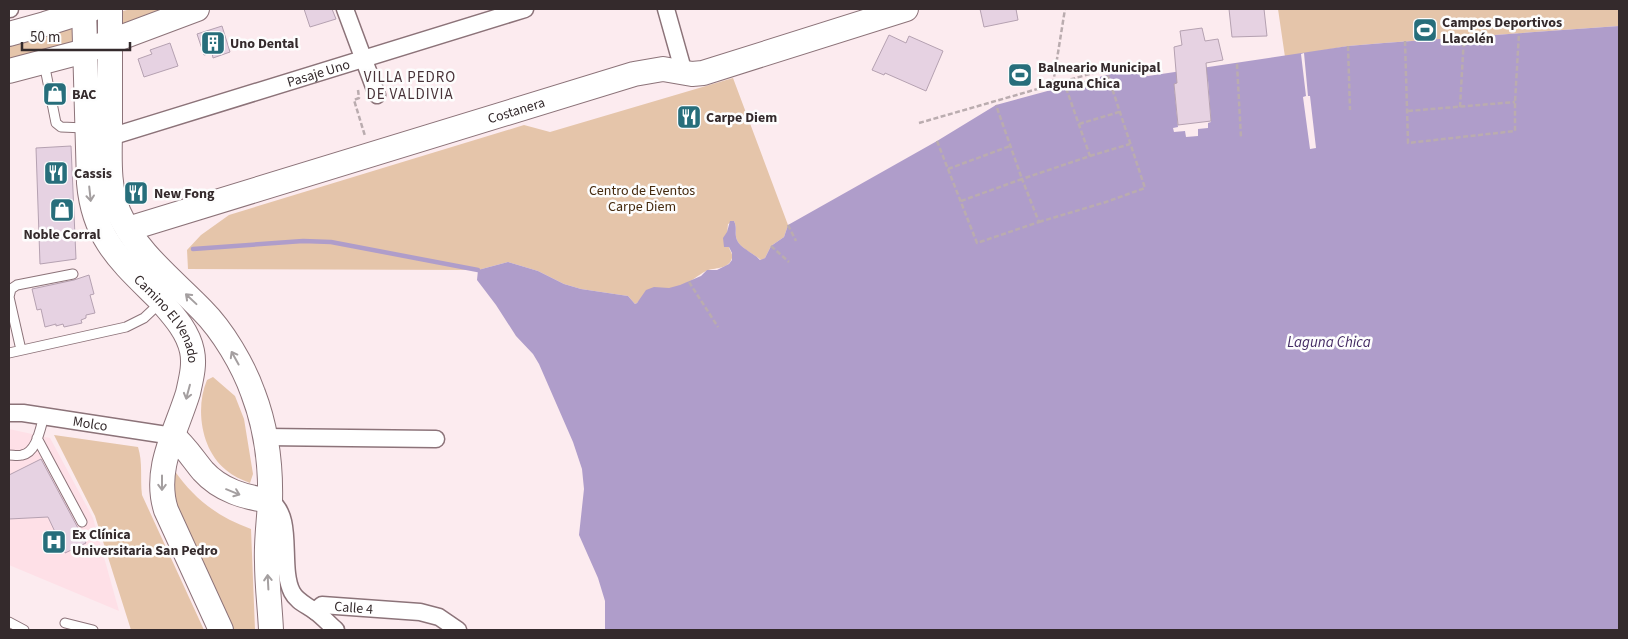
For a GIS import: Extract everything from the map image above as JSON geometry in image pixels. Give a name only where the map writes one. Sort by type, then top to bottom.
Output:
[{"type":"street","name":"Camino El Venado","points":[[110,9],[110,137],[113,193],[118,210],[128,229],[154,262],[202,310],[223,336],[248,380],[265,437],[270,501],[267,562],[271,630]]},
{"type":"street","points":[[9,72],[86,51],[197,9]]},
{"type":"street","points":[[346,9],[377,95]]},
{"type":"street","name":"Pasaje Uno","points":[[110,137],[525,9]]},
{"type":"street","points":[[666,9],[684,73]]},
{"type":"street","name":"Costanera","points":[[128,229],[634,74],[663,69],[703,74],[906,9]]},
{"type":"street","name":"Camino El Venado","points":[[87,10],[86,51],[91,206],[99,229],[116,255],[178,322],[192,352],[193,368],[189,388],[172,436],[162,475],[164,502],[221,630]]},
{"type":"street","points":[[9,34],[87,10]]},
{"type":"street","points":[[192,352],[203,341],[216,336],[223,336]]},
{"type":"street","name":"Molco","points":[[9,413],[44,416],[172,436]]},
{"type":"street","points":[[172,436],[184,446],[203,471],[218,484],[236,494],[270,501]]},
{"type":"street","points":[[265,437],[436,439]]},
{"type":"street","name":"Calle 4","points":[[270,501],[281,513],[287,577],[291,590],[299,601],[315,611],[322,605],[420,612],[439,617],[458,630]]},
{"type":"street","points":[[315,611],[336,630]]},
{"type":"lane","points":[[44,63],[56,123],[61,127],[88,128]]},
{"type":"lane","points":[[21,350],[9,297],[11,289],[17,285],[73,274]]},
{"type":"lane","points":[[9,353],[126,327],[144,318],[161,302]]},
{"type":"lane","points":[[9,455],[23,455],[30,450],[37,438],[44,416]]},
{"type":"lane","points":[[37,438],[82,522]]},
{"type":"lane","points":[[9,622],[24,630]]},
{"type":"lane","points":[[65,622],[93,630]]},
{"type":"path","points":[[1053,84],[1065,9]]},
{"type":"path","points":[[1405,41],[1408,143],[1515,131],[1514,102],[1519,33]]},
{"type":"path","points":[[1460,108],[1464,36]]},
{"type":"path","points":[[1348,46],[1350,110]]},
{"type":"path","points":[[1237,64],[1241,138]]},
{"type":"path","points":[[919,123],[1121,65]]},
{"type":"path","points":[[937,141],[977,243],[1144,188],[1108,73]]},
{"type":"path","points":[[1066,85],[1090,156]]},
{"type":"path","points":[[1408,111],[1514,102]]},
{"type":"path","points":[[996,105],[1039,222]]},
{"type":"path","points":[[1079,124],[1119,112]]},
{"type":"path","points":[[961,201],[1022,178],[1130,144]]},
{"type":"path","points":[[948,168],[1010,146]]},
{"type":"path","points":[[788,225],[796,241]]},
{"type":"path","points":[[770,246],[789,262]]},
{"type":"path","points":[[689,282],[718,327]]},
{"type":"shaded area","name":"Ex Clínica Universitaria San Pedro","points":[[9,429],[50,438],[93,518],[119,611],[9,565]]},
{"type":"green space","points":[[131,9],[176,9],[9,66],[9,40]]},
{"type":"green space","name":"Campos Deportivos Llacolén","points":[[1278,9],[1619,9],[1619,26],[1348,46],[1285,57]]},
{"type":"green space","name":"Centro de Eventos Carpe Diem","points":[[733,78],[788,225],[784,237],[771,246],[765,258],[761,260],[737,241],[734,221],[728,224],[728,242],[732,256],[728,265],[706,271],[682,285],[647,295],[635,304],[628,296],[581,289],[564,284],[538,271],[508,262],[478,270],[188,269],[187,250],[201,235],[229,215],[524,125],[550,132]]},
{"type":"green space","points":[[213,377],[235,396],[244,419],[253,474],[250,483],[226,470],[218,462],[206,440],[201,416],[201,403],[207,380]]},
{"type":"green space","points":[[54,435],[138,447],[142,495],[204,630],[131,630],[95,516]]},
{"type":"green space","points":[[174,470],[198,498],[217,513],[251,529],[255,630],[233,630],[171,493]]},
{"type":"water","name":"Laguna Chica","points":[[1619,26],[1619,630],[605,630],[605,601],[598,578],[579,535],[584,489],[582,469],[573,442],[539,364],[533,354],[516,336],[477,280],[478,270],[508,262],[538,271],[564,284],[581,289],[628,296],[635,304],[646,290],[654,287],[669,288],[680,285],[701,276],[707,270],[717,270],[729,264],[732,260],[732,253],[729,247],[724,247],[723,238],[730,221],[735,223],[737,241],[760,260],[765,258],[771,246],[784,237],[788,225],[937,141],[996,105],[1125,70],[1148,76],[1348,46]]},
{"type":"pier","points":[[1304,53],[1316,148],[1310,149],[1303,97],[1306,96],[1301,54]]},
{"type":"pier","points":[[1208,80],[1211,122],[1208,123],[1208,128],[1198,129],[1198,136],[1186,137],[1185,131],[1174,132],[1173,128],[1178,127],[1174,84]]},
{"type":"building","points":[[304,9],[332,9],[336,19],[310,27]]},
{"type":"building","points":[[980,9],[1016,9],[1018,20],[984,27]]},
{"type":"building","points":[[1229,9],[1264,9],[1267,36],[1232,37]]},
{"type":"building","name":"Uno Dental","points":[[222,26],[230,52],[213,58],[212,53],[204,55],[197,34]]},
{"type":"building","points":[[1202,28],[1205,41],[1218,39],[1223,60],[1206,63],[1211,121],[1178,125],[1174,84],[1177,83],[1174,47],[1182,45],[1180,31]]},
{"type":"building","points":[[889,35],[906,43],[909,36],[943,51],[926,91],[885,73],[884,75],[872,70]]},
{"type":"building","points":[[170,43],[178,66],[144,77],[138,59],[152,54],[150,50]]},
{"type":"building","points":[[71,146],[76,259],[40,264],[36,148]]},
{"type":"building","points":[[89,275],[94,294],[90,295],[95,313],[86,315],[86,318],[81,320],[82,323],[64,327],[63,324],[56,326],[56,324],[45,327],[41,309],[37,310],[32,289]]},
{"type":"building","points":[[41,459],[86,543],[65,553],[48,517],[9,519],[9,475]]},
{"type":"waterway","points":[[193,249],[303,241],[331,242],[478,270]]},
{"type":"place","name":"Campos Deportivos Llacolén","points":[[1425,30]]},
{"type":"place","name":"Uno Dental","points":[[213,43]]},
{"type":"place","name":"Balneario Municipal Laguna Chica","points":[[1020,75]]},
{"type":"place","name":"BAC","points":[[55,94]]},
{"type":"place","name":"Carpe Diem","points":[[689,117]]},
{"type":"place","name":"Cassis","points":[[56,173]]},
{"type":"place","name":"New Fong","points":[[136,193]]},
{"type":"place","name":"Noble Corral","points":[[62,210]]},
{"type":"place","name":"Ex Clínica Universitaria San Pedro","points":[[54,542]]},
{"type":"district","name":"VILLA PEDRO DE VALDIVIA","points":[[410,86]]}]
